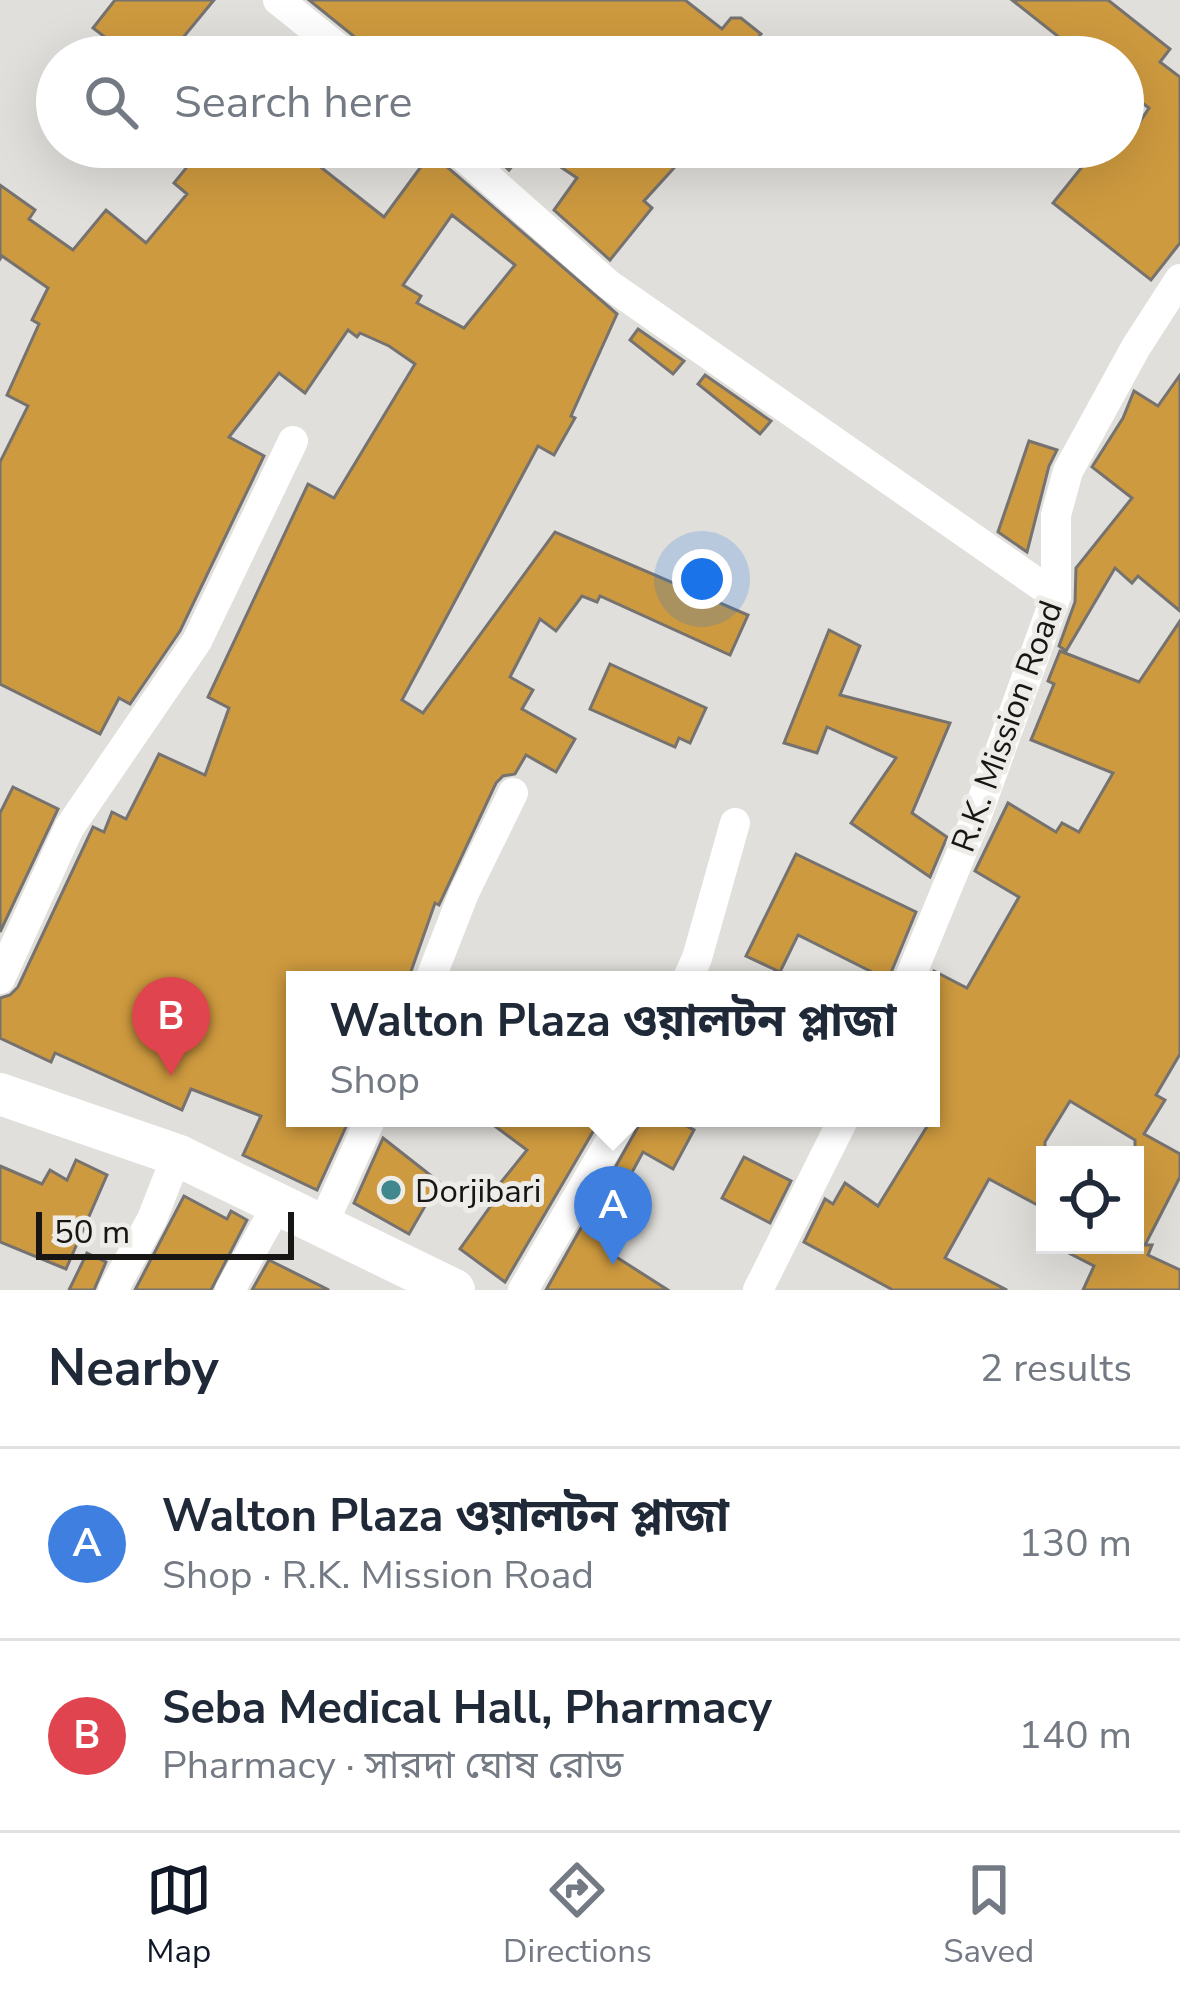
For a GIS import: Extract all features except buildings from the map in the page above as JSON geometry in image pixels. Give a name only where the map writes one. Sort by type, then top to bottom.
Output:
[{"type":"main road","points":[[0,1094],[177,1155],[454,1290]]},
{"type":"street","points":[[278,0],[323,36]]},
{"type":"street","points":[[477,168],[608,284],[1056,596]]},
{"type":"street","name":"R.K. Mission Road","points":[[913,971],[977,815],[1056,596],[1056,515],[1068,471],[1136,346],[1180,279]]},
{"type":"street","points":[[0,979],[69,828],[197,641],[293,441]]},
{"type":"street","points":[[434,971],[464,893],[513,793]]},
{"type":"street","points":[[692,971],[735,823]]},
{"type":"street","points":[[323,1224],[367,1127]]},
{"type":"street","points":[[523,1290],[619,1127]]},
{"type":"street","points":[[758,1290],[840,1127]]},
{"type":"street","points":[[113,1290],[152,1219],[177,1155]]},
{"type":"street","points":[[230,1290],[279,1202]]},
{"type":"place","name":"Seba Medical Hall, Pharmacy","points":[[171,1076]]},
{"type":"place","name":"Dorjibari","points":[[391,1190]]},
{"type":"place","name":"Walton Plaza ওয়ালটন প্লাজা","points":[[613,1265]]}]
